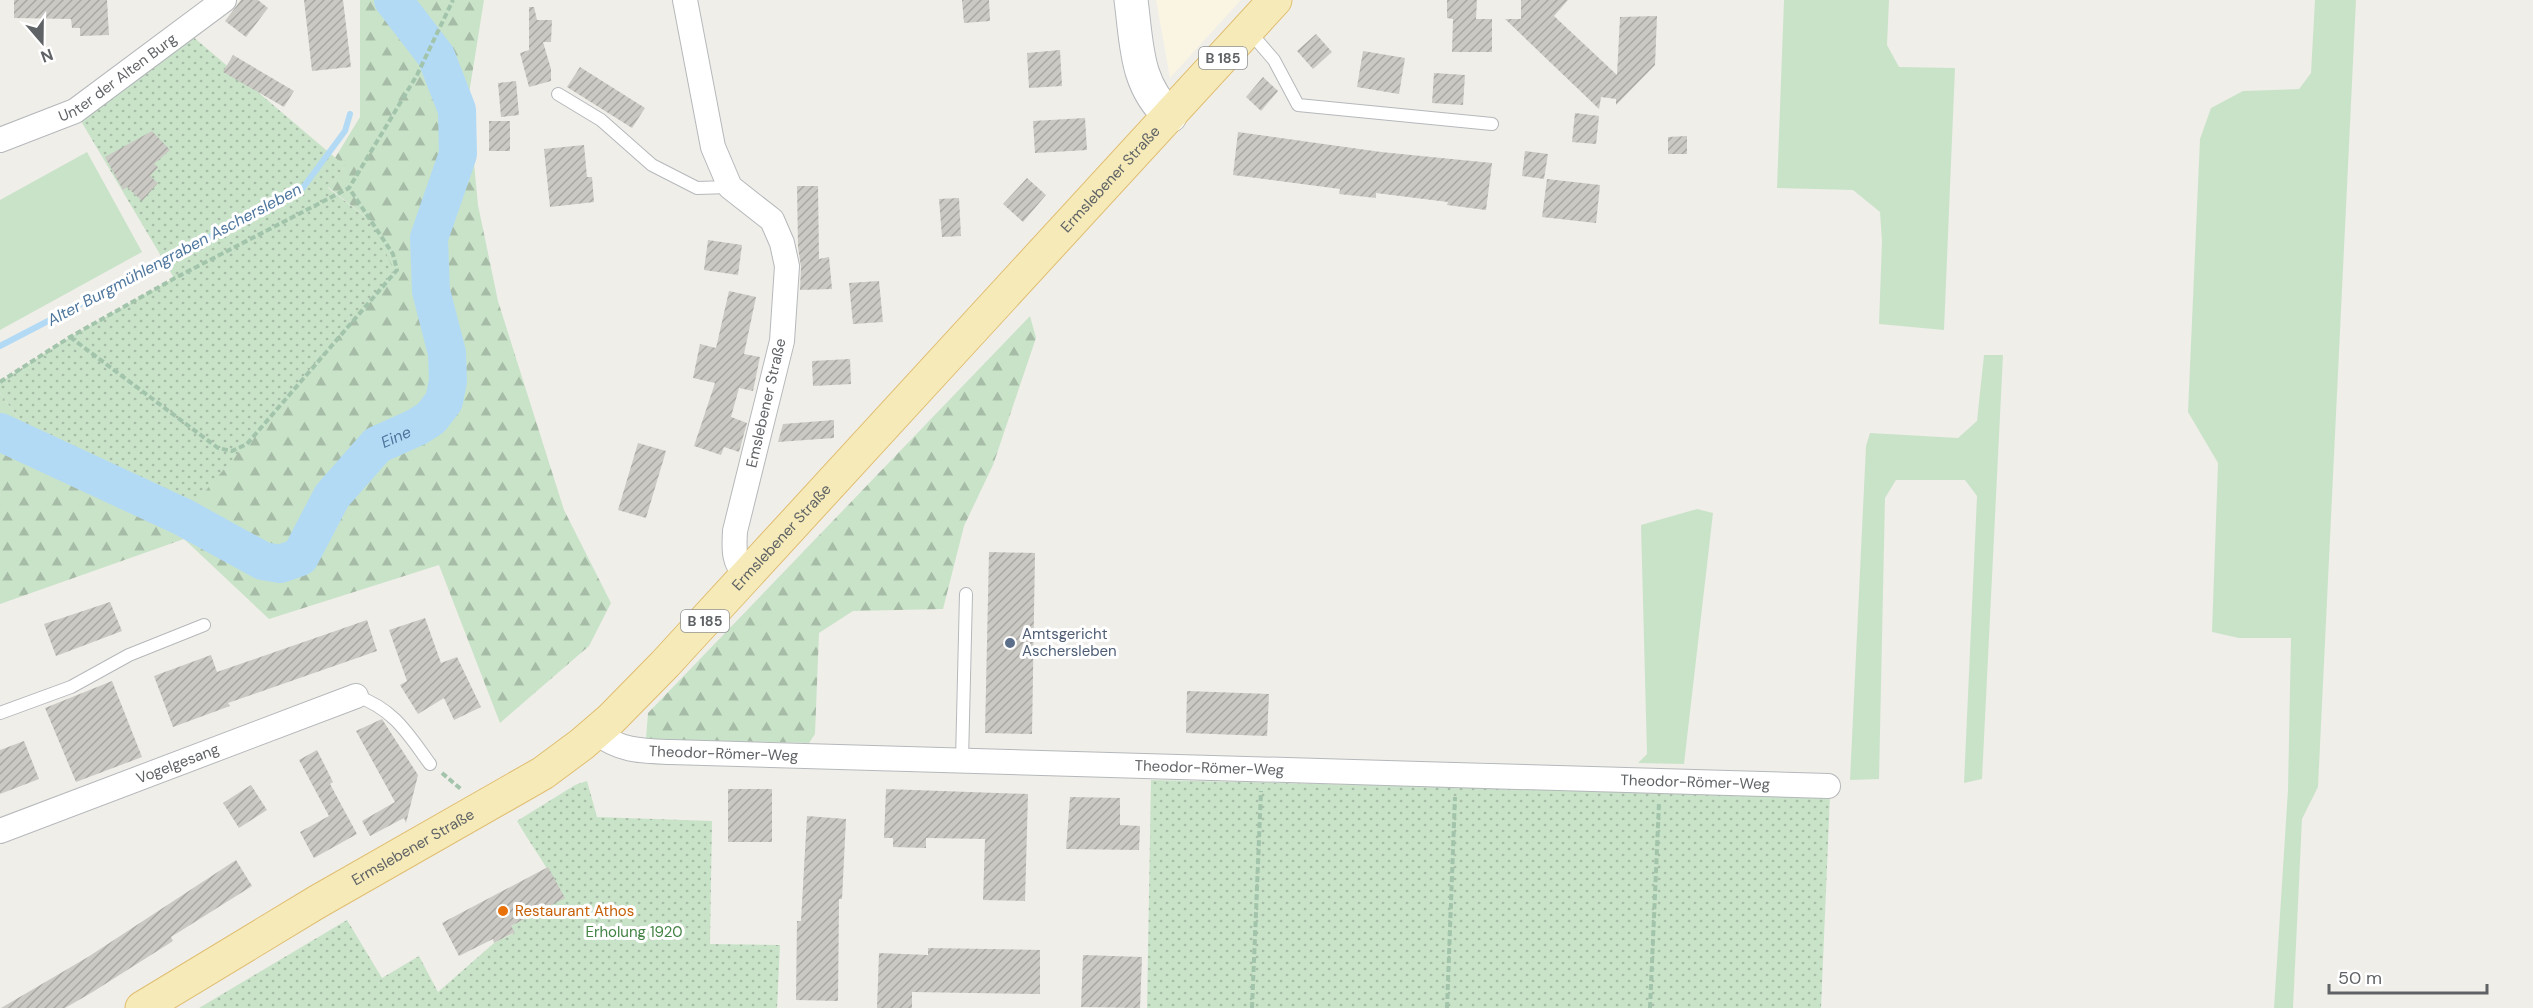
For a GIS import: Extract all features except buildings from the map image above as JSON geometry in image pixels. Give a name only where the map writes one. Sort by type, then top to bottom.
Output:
[{"type":"main road","points":[[1131,0],[1143,78],[1152,96],[1170,116]]},
{"type":"main road","name":"Ermslebener Straße","points":[[142,1008],[316,902],[543,773],[596,732],[637,693],[746,576],[1275,0]]},
{"type":"street","name":"Unter der Alten Burg","points":[[0,140],[75,111],[224,0]]},
{"type":"street","name":"Emslebener Straße","points":[[685,0],[713,147],[730,187],[772,220],[782,243],[787,266],[782,341],[735,531],[734,555],[737,566],[746,576]]},
{"type":"street","name":"Vogelgesang","points":[[0,831],[356,696]]},
{"type":"street","name":"Theodor-Römer-Weg","points":[[596,732],[609,743],[629,750],[1828,786]]},
{"type":"lane","points":[[1248,30],[1274,60],[1298,105],[1492,124]]},
{"type":"lane","points":[[558,94],[601,120],[652,165],[697,189],[730,187]]},
{"type":"lane","points":[[962,760],[966,594]]},
{"type":"lane","points":[[0,713],[71,687],[129,656],[204,625]]},
{"type":"lane","points":[[356,696],[374,702],[397,719],[430,764]]},
{"type":"path","points":[[0,382],[70,337],[175,278],[349,188],[425,59],[453,0]]},
{"type":"path","points":[[70,337],[218,448],[232,451],[247,444],[397,270],[393,254],[349,188]]},
{"type":"path","points":[[430,764],[484,808]]},
{"type":"path","points":[[1252,1008],[1262,769]]},
{"type":"path","points":[[1447,1008],[1456,775]]},
{"type":"path","points":[[1650,1008],[1660,781]]},
{"type":"shaded area","points":[[1156,0],[1241,0],[1170,78]]},
{"type":"green space","points":[[360,0],[484,0],[468,100],[478,205],[498,301],[564,510],[611,603],[589,646],[500,723],[439,565],[269,619],[184,539],[0,604],[0,393],[29,433],[372,222],[328,187],[345,166],[335,158],[360,117]]},
{"type":"green space","points":[[1784,0],[1889,0],[1887,45],[1899,67],[1955,68],[1944,330],[1879,324],[1882,241],[1880,212],[1853,190],[1777,188]]},
{"type":"green space","points":[[2315,0],[2356,0],[2318,787],[2302,819],[2293,1008],[2274,1008],[2288,790],[2291,638],[2239,638],[2212,632],[2218,463],[2188,412],[2200,139],[2211,108],[2243,91],[2299,89],[2311,73]]},
{"type":"green space","points":[[185,30],[345,166],[328,188],[372,222],[394,271],[183,517],[29,433],[0,393],[0,382],[70,337],[174,278],[75,111]]},
{"type":"green space","points":[[87,152],[142,252],[0,330],[0,200]]},
{"type":"green space","points":[[1030,316],[1036,338],[993,465],[964,526],[943,609],[853,611],[819,633],[815,734],[809,743],[646,739],[648,713]]},
{"type":"green space","points":[[1984,355],[2003,355],[1982,779],[1964,783],[1977,496],[1965,480],[1896,480],[1885,498],[1879,779],[1850,780],[1866,446],[1870,433],[1958,438],[1977,421]]},
{"type":"green space","points":[[1697,509],[1713,513],[1684,764],[1638,763],[1647,754],[1641,525]]},
{"type":"green space","points":[[1151,780],[1830,796],[1821,1008],[1147,1008]]},
{"type":"green space","name":"Erholung 1920","points":[[587,781],[597,817],[712,821],[710,944],[780,945],[777,1008],[199,1008],[347,920],[382,978],[419,956],[438,992],[494,943],[514,933],[511,926],[564,898],[517,821],[575,785]]},
{"type":"waterway","name":"Eine","points":[[0,432],[183,517],[263,561],[280,564],[300,557],[332,496],[377,445],[431,418],[444,401],[448,381],[447,353],[431,291],[429,238],[458,154],[457,110],[436,56],[393,0]]},
{"type":"waterway","name":"Alter Burgmühlengraben Aschersleben","points":[[0,346],[302,189],[345,131],[350,114]]},
{"type":"place","name":"Amtsgericht Aschersleben","points":[[1010,643]]},
{"type":"place","name":"Restaurant Athos","points":[[503,911]]}]
